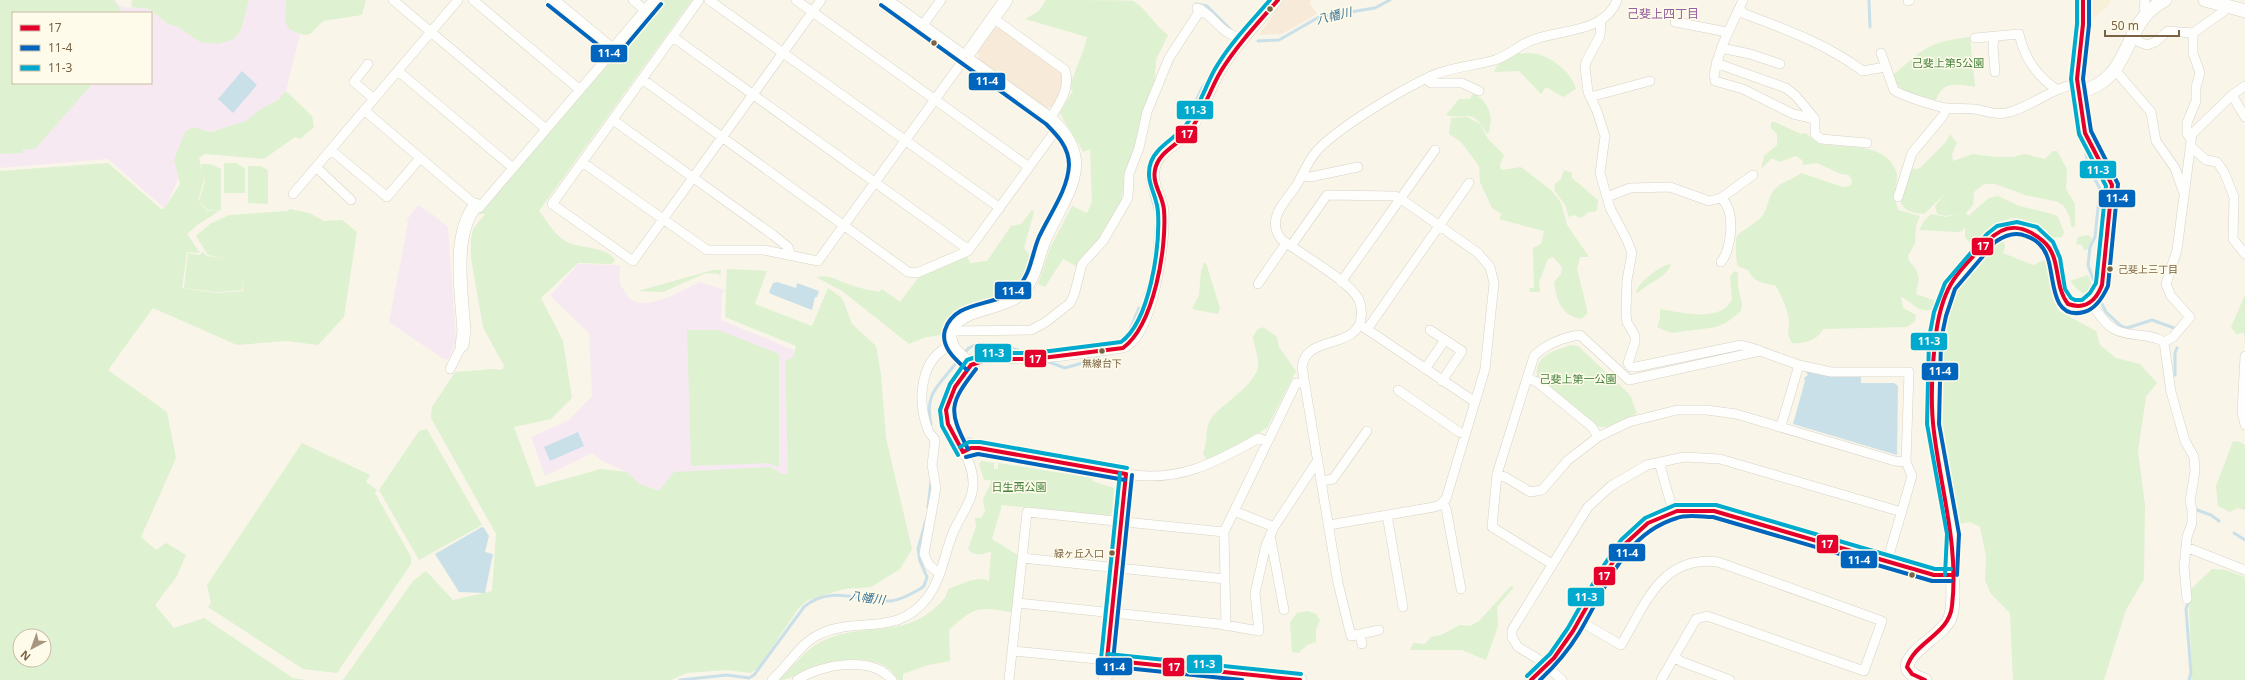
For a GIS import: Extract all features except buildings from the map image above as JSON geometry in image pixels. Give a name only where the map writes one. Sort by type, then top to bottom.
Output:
[{"type":"street","points":[[393,0],[546,129]]},
{"type":"street","points":[[294,194],[458,0]]},
{"type":"street","points":[[473,0],[580,90]]},
{"type":"street","points":[[552,0],[613,51]]},
{"type":"street","points":[[633,0],[646,11]]},
{"type":"street","points":[[364,110],[479,208],[656,0]]},
{"type":"street","points":[[699,0],[552,204],[633,261],[821,0]]},
{"type":"street","points":[[709,0],[1000,208]]},
{"type":"street","points":[[796,0],[1029,167]]},
{"type":"street","points":[[885,0],[1050,118],[1060,129],[1074,155],[1074,173],[1066,199],[1044,240],[1030,281],[1021,293],[1013,298],[963,317],[955,323],[950,332],[952,345],[971,365]]},
{"type":"street","points":[[922,26],[940,0]]},
{"type":"street","points":[[582,162],[707,250],[764,250],[818,261],[876,183],[1006,0]]},
{"type":"street","points":[[772,680],[810,640],[822,633],[836,629],[893,622],[906,617],[928,597],[940,574],[954,532],[967,506],[973,488],[971,468],[948,424],[946,410],[955,387],[971,365],[989,359],[1034,359],[1123,348],[1128,346],[1138,337],[1155,290],[1161,264],[1164,210],[1154,180],[1155,168],[1160,158],[1183,139],[1195,124],[1221,70],[1243,41],[1278,0]]},
{"type":"street","points":[[1475,402],[1424,369],[1364,327],[1359,300],[1341,282],[1288,245],[1278,234],[1275,218],[1304,176],[1310,159],[1322,146],[1360,118],[1426,79],[1445,71],[1498,59],[1530,40],[1573,31],[1601,19],[1611,10],[1617,0]]},
{"type":"street","points":[[1743,0],[1727,32],[1721,48],[1716,63],[1715,79],[1743,89],[1793,114],[1815,120]]},
{"type":"street","points":[[1925,680],[1912,674],[1907,667],[1908,662],[1916,651],[1939,633],[1950,620],[1952,608],[1952,530],[1933,424],[1935,339],[1940,314],[1950,286],[1995,234],[2006,227],[2016,226],[2033,233],[2050,249],[2054,258],[2059,289],[2064,299],[2070,304],[2078,307],[2091,303],[2098,295],[2102,285],[2112,185],[2085,133],[2078,88],[2083,24],[2082,0]]},
{"type":"street","points":[[1882,53],[1885,67],[1894,90],[1899,94],[1947,108],[1974,109],[1995,114],[2004,113],[2035,102],[2056,90],[2102,84],[2115,70],[2146,6],[2165,0]]},
{"type":"street","points":[[2205,0],[2236,6]]},
{"type":"street","points":[[2134,32],[2139,42],[2147,45],[2155,42],[2168,32],[2193,33],[2224,11],[2236,6]]},
{"type":"street","points":[[950,332],[1031,330],[1052,318],[1070,303],[1074,295],[1082,264],[1103,241],[1126,203],[1128,198],[1129,174],[1139,148],[1147,112],[1169,58],[1198,8],[1206,12],[1224,31],[1243,41]]},
{"type":"street","points":[[1739,9],[1745,14],[1810,39],[1840,55],[1863,71],[1885,67]]},
{"type":"street","points":[[993,18],[1065,70],[1067,77],[1063,99],[1050,118]]},
{"type":"street","points":[[1601,19],[1600,36],[1586,62],[1585,67],[1590,97],[1597,111],[1605,136],[1600,173],[1607,197],[1632,253],[1627,280],[1626,313],[1627,322],[1635,336],[1635,342],[1627,360],[1631,367],[1742,345],[1760,350],[1799,365],[1831,372],[1909,372],[1906,462],[1912,476],[1887,562]]},
{"type":"street","points":[[1675,22],[1727,32]]},
{"type":"street","points":[[2193,33],[2193,53],[2200,73],[2196,86],[2196,101],[2187,124],[2187,133],[2191,143],[2206,160],[2217,162],[2224,172],[2234,197],[2233,239],[2245,254]]},
{"type":"street","points":[[1975,38],[1994,38],[2020,34],[2022,47],[2030,58],[2036,72],[2056,90]]},
{"type":"street","points":[[673,37],[969,250]]},
{"type":"street","points":[[1994,38],[1993,46],[1995,72]]},
{"type":"street","points":[[1721,48],[1750,54],[1780,64]]},
{"type":"street","points":[[1716,63],[1786,88],[1792,92],[1815,120],[1814,134],[1821,139],[1867,143]]},
{"type":"street","points":[[368,64],[354,82],[374,99]]},
{"type":"street","points":[[2115,70],[2151,112],[2156,141],[2175,168],[2184,192]]},
{"type":"street","points":[[398,72],[513,168]]},
{"type":"street","points":[[642,79],[908,272],[917,273],[969,250],[1053,134],[1060,129]]},
{"type":"street","points":[[1426,79],[1431,83],[1462,83],[1479,91]]},
{"type":"street","points":[[1590,97],[1650,81]]},
{"type":"street","points":[[2164,342],[2173,337],[2190,317],[2171,296],[2166,284],[2177,250],[2192,134],[2232,95],[2245,86]]},
{"type":"street","points":[[2232,95],[2245,117]]},
{"type":"street","points":[[1898,197],[1912,153],[1943,116],[1947,108]]},
{"type":"street","points":[[613,120],[773,235],[788,247],[791,256]]},
{"type":"street","points":[[330,150],[387,197],[420,158]]},
{"type":"street","points":[[1341,282],[1435,150]]},
{"type":"street","points":[[316,167],[351,200]]},
{"type":"street","points":[[1304,176],[1358,167]]},
{"type":"street","points":[[1607,197],[1630,188],[1652,187],[1675,188],[1690,196],[1709,201],[1721,198],[1753,175]]},
{"type":"street","points":[[1379,630],[1351,636],[1346,621],[1304,383],[1302,363],[1308,353],[1314,348],[1351,335],[1364,327],[1440,226],[1469,183]]},
{"type":"street","points":[[1258,284],[1327,195],[1395,196],[1482,256],[1493,275],[1494,291],[1485,369],[1446,500],[1434,507],[1329,525]]},
{"type":"street","points":[[1721,198],[1729,213],[1731,236],[1727,253],[1721,262]]},
{"type":"street","points":[[450,369],[462,345],[464,332],[461,240],[464,224],[476,205]]},
{"type":"street","points":[[2091,303],[2108,325],[2114,329],[2128,334],[2159,339],[2164,342]]},
{"type":"street","points":[[1430,330],[1462,351],[1442,380]]},
{"type":"street","points":[[1552,564],[1492,527],[1497,474],[1534,356],[1539,350],[1569,336],[1580,335],[1629,380],[1760,350]]},
{"type":"street","points":[[1424,369],[1445,340]]},
{"type":"street","points":[[2164,342],[2171,392],[2185,442],[2194,457],[2195,472],[2190,501],[2192,523],[2186,547],[2184,567],[2187,599]]},
{"type":"street","points":[[940,574],[929,565],[924,554],[925,539],[933,512],[936,488],[932,465],[935,445],[922,395],[923,380],[928,367],[938,352],[952,345]]},
{"type":"street","points":[[2245,356],[2245,425]]},
{"type":"street","points":[[1781,426],[1799,365]]},
{"type":"street","points":[[1527,378],[1537,382],[1592,427],[1598,437]]},
{"type":"street","points":[[1226,626],[1224,532],[1296,384],[1304,383]]},
{"type":"street","points":[[1398,390],[1459,432],[1465,434]]},
{"type":"street","points":[[1497,474],[1507,478],[1530,492],[1542,490],[1568,460],[1598,437],[1629,422],[1677,410],[1722,411],[1781,426],[1895,461],[1906,462]]},
{"type":"street","points":[[1322,481],[1333,479],[1367,431]]},
{"type":"street","points":[[963,452],[970,448],[979,448],[1126,474],[1154,477],[1188,472],[1214,462],[1259,438],[1267,442]]},
{"type":"street","points":[[1562,680],[1538,659],[1518,647],[1513,641],[1513,627],[1583,514],[1599,496],[1618,481],[1647,465],[1692,457],[1720,459],[1902,512]]},
{"type":"street","points":[[1018,603],[1259,630],[1255,593],[1272,531],[1318,460]]},
{"type":"street","points":[[1659,462],[1673,511]]},
{"type":"street","points":[[1105,680],[1126,474]]},
{"type":"street","points":[[1442,503],[1446,508],[1461,589]]},
{"type":"street","points":[[1531,680],[1547,667],[1557,655],[1630,538],[1651,521],[1673,511],[1692,509],[1714,511],[1934,575],[1951,575]]},
{"type":"street","points":[[1234,511],[1272,531]]},
{"type":"street","points":[[1009,680],[1027,512],[1224,532]]},
{"type":"street","points":[[1387,515],[1404,607]]},
{"type":"street","points":[[1272,531],[1284,610]]},
{"type":"street","points":[[2186,547],[2245,570]]},
{"type":"street","points":[[1022,558],[1225,579]]},
{"type":"street","points":[[1578,620],[1621,645],[1656,587],[1666,576],[1686,564],[1708,561],[1718,562],[1882,621],[1864,671],[1707,616],[1696,619],[1660,680]]},
{"type":"street","points":[[1360,634],[1362,644]]},
{"type":"street","points":[[1013,651],[1107,660],[1227,676],[1300,680]]},
{"type":"street","points":[[1674,657],[1682,662],[1730,680]]},
{"type":"street","points":[[797,680],[812,672],[851,665],[866,664],[881,670],[892,680]]},
{"type":"shaded area","points":[[0,0],[115,0],[119,5],[125,7],[149,9],[168,24],[178,27],[200,42],[241,31],[249,0],[286,0],[285,23],[290,30],[300,34],[286,91],[278,100],[262,108],[246,121],[211,132],[201,129],[174,160],[179,177],[165,209],[108,159],[0,168]]},
{"type":"shaded area","points":[[1284,0],[1311,0],[1310,4],[1317,14],[1282,34],[1259,35]]},
{"type":"shaded area","points":[[2090,0],[2112,0],[2107,7],[2089,22],[2091,8]]},
{"type":"shaded area","points":[[1002,27],[1060,70],[1063,77],[1059,96],[1053,107],[1046,108],[979,60],[978,51],[994,28]]},
{"type":"shaded area","points":[[418,205],[448,227],[456,341],[448,360],[442,358],[389,322],[408,223],[406,221]]},
{"type":"shaded area","points":[[578,264],[620,265],[619,278],[621,286],[630,299],[638,303],[649,303],[667,298],[700,282],[725,290],[722,294],[721,320],[794,350],[793,357],[785,361],[788,474],[782,474],[771,467],[659,491],[640,484],[627,472],[602,461],[592,453],[545,476],[531,437],[569,420],[592,396],[589,333],[550,296]]},
{"type":"green space","points":[[0,0],[114,0],[122,12],[12,12],[12,84],[92,84],[35,149],[23,149],[23,153],[0,154]]},
{"type":"green space","points":[[132,0],[249,0],[241,30],[234,39],[218,44],[200,42],[178,27],[168,24],[149,9],[131,7]]},
{"type":"green space","points":[[286,0],[366,0],[362,15],[323,21],[310,34],[304,35],[290,30],[285,23]]},
{"type":"green space","points":[[662,0],[692,0],[539,211],[564,241],[574,245],[601,250],[612,256],[615,260],[612,264],[578,263],[541,298],[563,341],[572,398],[551,419],[514,427],[536,487],[601,469],[627,472],[640,484],[659,491],[674,472],[771,467],[782,474],[788,474],[785,361],[793,357],[796,346],[725,317],[727,269],[767,271],[755,304],[812,326],[828,288],[842,298],[852,324],[876,346],[881,375],[886,438],[912,549],[900,569],[871,587],[844,589],[808,600],[798,609],[758,668],[751,673],[726,670],[687,673],[671,680],[343,680],[413,581],[426,571],[453,600],[492,591],[496,534],[431,418],[432,407],[455,372],[494,369],[502,370],[504,366],[483,327],[471,258],[471,238],[473,229],[485,214],[479,214],[481,211]]},
{"type":"green space","points":[[1046,0],[1133,1],[1138,4],[1168,35],[1156,60],[1154,88],[1127,169],[1121,202],[1097,242],[1076,266],[1063,259],[1045,287],[1038,284],[1050,248],[1072,206],[1087,213],[1092,202],[1090,149],[1083,152],[1063,119],[1060,111],[1073,91],[1070,88],[1087,37],[1025,19],[1039,11]]},
{"type":"green space","name":"己斐上第5公園","points":[[1970,37],[1975,87],[1962,85],[1947,86],[1939,94],[1936,100],[1905,91],[1896,83],[1892,76],[1919,53],[1935,44]]},
{"type":"green space","points":[[1519,52],[1521,54],[1537,54],[1554,62],[1568,74],[1576,89],[1563,97],[1546,87],[1541,94],[1519,71],[1494,72],[1499,62]]},
{"type":"green space","points":[[286,91],[312,116],[314,127],[300,139],[295,137],[264,159],[205,154],[199,158],[204,180],[198,200],[207,211],[221,210],[197,225],[187,234],[200,253],[187,252],[182,288],[217,293],[243,291],[244,276],[242,290],[217,292],[184,288],[188,253],[199,255],[203,252],[207,256],[229,259],[208,255],[196,236],[210,224],[229,215],[287,211],[290,209],[309,213],[324,221],[342,220],[357,232],[344,317],[318,345],[286,341],[237,345],[153,308],[108,370],[167,412],[176,458],[141,537],[156,550],[166,543],[186,555],[177,576],[155,605],[174,628],[204,618],[293,678],[307,680],[0,680],[0,171],[108,163],[161,209],[164,209],[180,184],[174,160],[185,132],[193,127],[211,132],[246,121],[262,108],[278,100]]},
{"type":"green space","points":[[1475,94],[1486,104],[1490,112],[1490,130],[1487,134],[1482,125],[1473,117],[1446,115],[1459,99],[1470,99],[1472,95]]},
{"type":"green space","points":[[1467,117],[1480,124],[1488,139],[1504,155],[1500,165],[1501,170],[1521,167],[1552,191],[1561,203],[1567,225],[1589,257],[1580,257],[1577,269],[1587,309],[1587,314],[1581,319],[1574,317],[1565,311],[1558,301],[1554,282],[1561,274],[1562,267],[1553,257],[1548,259],[1539,282],[1540,292],[1530,292],[1529,288],[1534,288],[1533,248],[1541,244],[1544,231],[1499,219],[1502,214],[1492,208],[1480,182],[1479,166],[1461,142],[1449,134],[1451,118]]},
{"type":"green space","points":[[1771,122],[1775,122],[1801,134],[1805,133],[1821,144],[1863,148],[1883,155],[1891,161],[1897,174],[1894,196],[1898,210],[1920,216],[1916,226],[1915,243],[1908,256],[1909,261],[1916,269],[1919,278],[1916,294],[1936,301],[1936,308],[1930,310],[1920,309],[1901,297],[1903,308],[1916,315],[1915,321],[1907,327],[1823,329],[1818,336],[1806,342],[1792,343],[1788,333],[1789,320],[1787,312],[1775,285],[1766,284],[1759,281],[1750,274],[1748,270],[1738,266],[1736,251],[1737,236],[1761,218],[1774,190],[1801,173],[1843,187],[1851,186],[1852,181],[1849,175],[1841,174],[1817,163],[1803,165],[1802,160],[1796,156],[1779,162],[1772,158],[1761,169],[1764,156],[1777,145],[1777,134],[1771,128]]},
{"type":"green space","points":[[1950,134],[1957,143],[1952,154],[1953,161],[1973,154],[1996,157],[2013,157],[2025,154],[2045,159],[2053,151],[2057,151],[2067,169],[2066,189],[2075,204],[2075,227],[2071,226],[2070,218],[2064,206],[2058,202],[2025,195],[1995,184],[1984,184],[1974,192],[1973,205],[1966,213],[1968,216],[1989,198],[1998,196],[2019,206],[2053,214],[2058,217],[2064,232],[2062,237],[2048,238],[2034,225],[2021,219],[2011,218],[1994,224],[1972,245],[1965,237],[1965,227],[1962,231],[1958,232],[1919,230],[1924,221],[1931,214],[1946,217],[1959,214],[1946,216],[1937,214],[1935,206],[1946,193],[1924,214],[1908,210],[1901,203],[1909,168],[1920,168],[1946,142]]},
{"type":"green space","points":[[224,163],[236,163],[245,168],[245,193],[224,193]]},
{"type":"green space","points":[[203,164],[210,164],[221,169],[221,210],[208,210],[199,201],[205,181],[200,166]]},
{"type":"green space","points":[[248,166],[260,166],[268,170],[268,204],[248,203]]},
{"type":"green space","points":[[1564,170],[1572,173],[1572,178],[1598,200],[1597,209],[1595,212],[1589,212],[1581,218],[1574,215],[1569,217],[1565,205],[1554,190],[1555,184],[1561,179]]},
{"type":"green space","points":[[1032,210],[1034,212],[1024,248],[1030,255],[1024,274],[1014,287],[1001,295],[959,311],[949,321],[943,335],[926,337],[909,344],[842,291],[816,277],[825,276],[856,287],[879,292],[882,289],[900,302],[918,278],[967,256],[970,263],[987,261],[1011,226],[1021,224]]},
{"type":"green space","points":[[2088,235],[2092,238],[2087,250],[2084,250],[2082,245],[2076,244],[2078,237]]},
{"type":"green space","points":[[2004,242],[2005,246],[2003,253],[2033,265],[2044,260],[2047,264],[2054,302],[2059,311],[2096,331],[2100,345],[2116,358],[2140,364],[2157,383],[2146,397],[2138,451],[2145,505],[2144,579],[2126,610],[2104,680],[2013,680],[2010,613],[1991,594],[1985,580],[1986,556],[1980,527],[1970,522],[1960,524],[1955,519],[1945,466],[1938,408],[1938,351],[1942,324],[1950,299],[1959,283],[1997,244]]},
{"type":"green space","points":[[1204,263],[1206,263],[1220,308],[1218,314],[1192,309],[1199,295],[1201,271]]},
{"type":"green space","points":[[1671,264],[1665,274],[1638,293],[1636,292],[1641,283],[1650,275],[1666,265]]},
{"type":"green space","points":[[713,270],[721,270],[720,277],[719,274],[706,273],[663,292],[638,291]]},
{"type":"green space","points":[[1735,271],[1738,273],[1738,286],[1742,304],[1741,311],[1729,321],[1719,326],[1675,333],[1668,332],[1657,327],[1660,319],[1660,309],[1689,314],[1710,314],[1719,312],[1727,307],[1732,299],[1730,276]]},
{"type":"green space","points":[[2088,275],[2094,290],[2087,296],[2078,290],[2070,281]]},
{"type":"green space","points":[[2245,295],[2245,347],[2244,333],[2236,334],[2231,327]]},
{"type":"green space","points":[[1263,327],[1277,337],[1279,347],[1296,371],[1267,428],[1207,461],[1203,453],[1209,422],[1220,409],[1238,394],[1253,378],[1257,370],[1258,361],[1253,337],[1257,330]]},
{"type":"green space","points":[[687,330],[718,330],[779,354],[779,467],[768,463],[691,466]]},
{"type":"green space","name":"己斐上第一公園","points":[[1571,345],[1578,346],[1625,390],[1631,397],[1637,414],[1606,427],[1599,427],[1537,376],[1539,363],[1547,354]]},
{"type":"green space","points":[[427,429],[482,525],[419,560],[379,490],[419,431]]},
{"type":"green space","points":[[2233,441],[2240,442],[2245,445],[2245,510],[2238,508],[2230,512],[2218,506],[2216,486]]},
{"type":"green space","points":[[302,443],[370,475],[366,482],[377,490],[375,493],[411,557],[411,564],[337,673],[303,669],[208,607],[211,603],[207,585]]},
{"type":"green space","name":"日生西公園","points":[[981,461],[994,463],[994,469],[998,469],[998,463],[1093,478],[1092,481],[1114,488],[1112,513],[1109,516],[1002,505],[992,539],[1019,556],[1013,611],[983,609],[977,610],[965,617],[949,630],[950,661],[928,665],[903,674],[903,680],[898,680],[891,671],[881,664],[869,661],[843,660],[818,665],[787,679],[779,680],[806,652],[818,643],[839,635],[897,627],[910,623],[924,616],[943,601],[946,597],[948,589],[974,580],[985,579],[989,581],[991,551],[985,554],[976,554],[970,552],[968,549],[976,527],[975,518],[981,518],[985,511],[983,500],[991,482],[990,480],[984,480],[979,464]]},
{"type":"green space","points":[[2212,569],[2226,570],[2245,577],[2245,680],[2191,680],[2189,607],[2191,589]]},
{"type":"green space","points":[[1511,586],[1514,587],[1497,607],[1498,626],[1486,660],[1462,650],[1410,650],[1413,643],[1425,644],[1431,637],[1441,635],[1460,625],[1470,626],[1479,621]]},
{"type":"green space","points":[[1308,611],[1316,614],[1320,620],[1316,630],[1316,642],[1307,645],[1299,653],[1292,652],[1290,622],[1297,613]]},
{"type":"water","points":[[242,71],[257,85],[233,113],[218,99]]},
{"type":"water","points":[[777,282],[796,288],[797,283],[819,291],[817,297],[815,297],[812,310],[771,294],[769,292],[773,283]]},
{"type":"water","points":[[1808,370],[1861,376],[1861,383],[1894,383],[1898,386],[1897,455],[1793,424],[1805,381],[1804,378],[1808,375],[1806,372]]},
{"type":"water","points":[[578,432],[584,446],[550,461],[544,447]]},
{"type":"water","points":[[482,527],[489,536],[485,552],[493,554],[485,593],[459,592],[435,554]]},
{"type":"waterway","name":"八幡川","points":[[1258,41],[1279,40],[1319,17],[1375,8],[1390,0]]},
{"type":"waterway","points":[[1869,0],[1870,27]]},
{"type":"waterway","points":[[1196,4],[1207,6],[1230,29]]},
{"type":"waterway","name":"八幡川","points":[[1145,296],[1153,271],[1157,216],[1147,179],[1151,159],[1158,148],[1184,126],[1202,88],[1208,81]]},
{"type":"waterway","points":[[2086,154],[2088,166],[2100,189],[2095,237],[2090,247],[2088,265],[2096,287]]},
{"type":"waterway","points":[[2101,302],[2106,312],[2121,326],[2127,328],[2152,320],[2174,328]]},
{"type":"waterway","name":"八幡川","points":[[1129,332],[1139,308]]},
{"type":"waterway","name":"八幡川","points":[[966,351],[972,346],[989,344],[1008,347],[1034,356]]},
{"type":"waterway","points":[[2175,375],[2175,353],[2177,348]]},
{"type":"waterway","name":"八幡川","points":[[1046,361],[1065,368],[1099,358]]},
{"type":"waterway","name":"八幡川","points":[[931,424],[929,413],[931,397],[934,390],[956,363]]},
{"type":"waterway","points":[[968,439],[983,442]]},
{"type":"waterway","name":"八幡川","points":[[928,507],[931,481]]},
{"type":"waterway","points":[[2197,510],[2211,515],[2219,521]]},
{"type":"waterway","name":"八幡川","points":[[680,680],[727,675],[749,678],[754,675],[804,607],[814,600],[824,596],[835,595],[891,601],[910,595],[920,589],[924,586],[927,577],[920,561],[918,549],[926,520]]},
{"type":"waterway","points":[[2234,533],[2245,540]]},
{"type":"waterway","points":[[2188,603],[2186,609],[2191,673],[2189,680]]},
{"type":"transit line","name":"11-3","points":[[958,455],[942,426],[940,410],[950,384],[967,360],[988,353],[1034,353],[1121,342],[1131,332],[1146,301],[1155,263],[1158,212],[1149,175],[1151,162],[1158,151],[1186,125],[1195,112],[1211,76],[1227,50],[1270,0]]},
{"type":"transit line","name":"17","points":[[963,452],[948,424],[946,410],[955,387],[971,365],[989,359],[1034,359],[1123,348],[1134,337],[1143,322],[1150,304],[1161,264],[1164,210],[1154,175],[1157,164],[1164,153],[1185,137],[1189,132],[1198,118],[1227,61],[1248,34],[1278,0]]},
{"type":"transit line","name":"11-3","points":[[1945,575],[1947,534],[1927,424],[1929,338],[1934,312],[1945,283],[1987,234],[1997,226],[2017,222],[2037,227],[2053,242],[2060,258],[2065,289],[2071,298],[2075,300],[2082,300],[2090,293],[2096,283],[2106,186],[2079,134],[2071,79],[2077,24],[2077,0]]},
{"type":"transit line","name":"17","points":[[1925,680],[1912,674],[1907,667],[1911,658],[1939,631],[1950,616],[1954,584],[1951,540],[1934,432],[1932,398],[1933,364],[1937,327],[1942,305],[1948,291],[1955,278],[1968,261],[1995,235],[2008,228],[2022,229],[2029,232],[2043,241],[2049,248],[2053,255],[2060,288],[2068,304],[2080,306],[2089,303],[2097,296],[2102,285],[2112,185],[2085,133],[2077,79],[2083,24],[2083,0]]},
{"type":"transit line","name":"11-4","points":[[1957,575],[1959,534],[1939,424],[1941,340],[1946,316],[1955,289],[1995,242],[2003,237],[2014,234],[2030,237],[2044,250],[2047,256],[2055,294],[2059,303],[2065,310],[2073,313],[2084,312],[2092,308],[2099,302],[2108,286],[2118,184],[2091,131],[2083,79],[2089,25],[2089,0]]},
{"type":"transit line","name":"11-4","points":[[548,5],[613,57],[618,55],[661,4]]},
{"type":"transit line","name":"11-4","points":[[881,5],[1046,124],[1062,142],[1067,153],[1069,165],[1068,174],[1062,193],[1039,237],[1029,270],[1022,282],[1010,294],[967,308],[958,313],[950,320],[945,330],[945,342],[950,353],[967,370]]},
{"type":"transit line","name":"11-4","points":[[968,449],[957,425],[954,408],[956,399],[976,369]]},
{"type":"transit line","name":"11-3","points":[[960,447],[969,442],[980,442],[1127,468]]},
{"type":"transit line","name":"17","points":[[963,452],[971,448],[979,448],[1126,474]]},
{"type":"transit line","name":"11-4","points":[[966,457],[978,454],[1125,480]]},
{"type":"transit line","name":"11-3","points":[[1101,659],[1120,473]]},
{"type":"transit line","name":"17","points":[[1107,660],[1126,474]]},
{"type":"transit line","name":"11-4","points":[[1113,661],[1132,475]]},
{"type":"transit line","name":"11-3","points":[[1527,676],[1550,654],[1568,628],[1602,568],[1621,540],[1645,518],[1675,505],[1716,505],[1935,569],[1951,569]]},
{"type":"transit line","name":"17","points":[[1531,680],[1554,658],[1573,631],[1607,571],[1625,544],[1648,523],[1677,511],[1714,511],[1934,575],[1951,575]]},
{"type":"transit line","name":"11-4","points":[[1540,680],[1561,658],[1575,640],[1607,582],[1629,550],[1658,526],[1681,517],[1713,517],[1932,581],[1951,581]]},
{"type":"transit line","name":"11-3","points":[[1108,654],[1301,674]]},
{"type":"transit line","name":"17","points":[[1107,660],[1300,680]]},
{"type":"transit line","name":"11-4","points":[[1106,666],[1242,680]]},
{"type":"place","name":"己斐上三丁目","points":[[2110,269]]},
{"type":"place","name":"無線台下","points":[[1102,351]]},
{"type":"place","name":"緑ヶ丘入口","points":[[1112,553]]},
{"type":"district","name":"己斐上四丁目","points":[[1663,14]]}]
